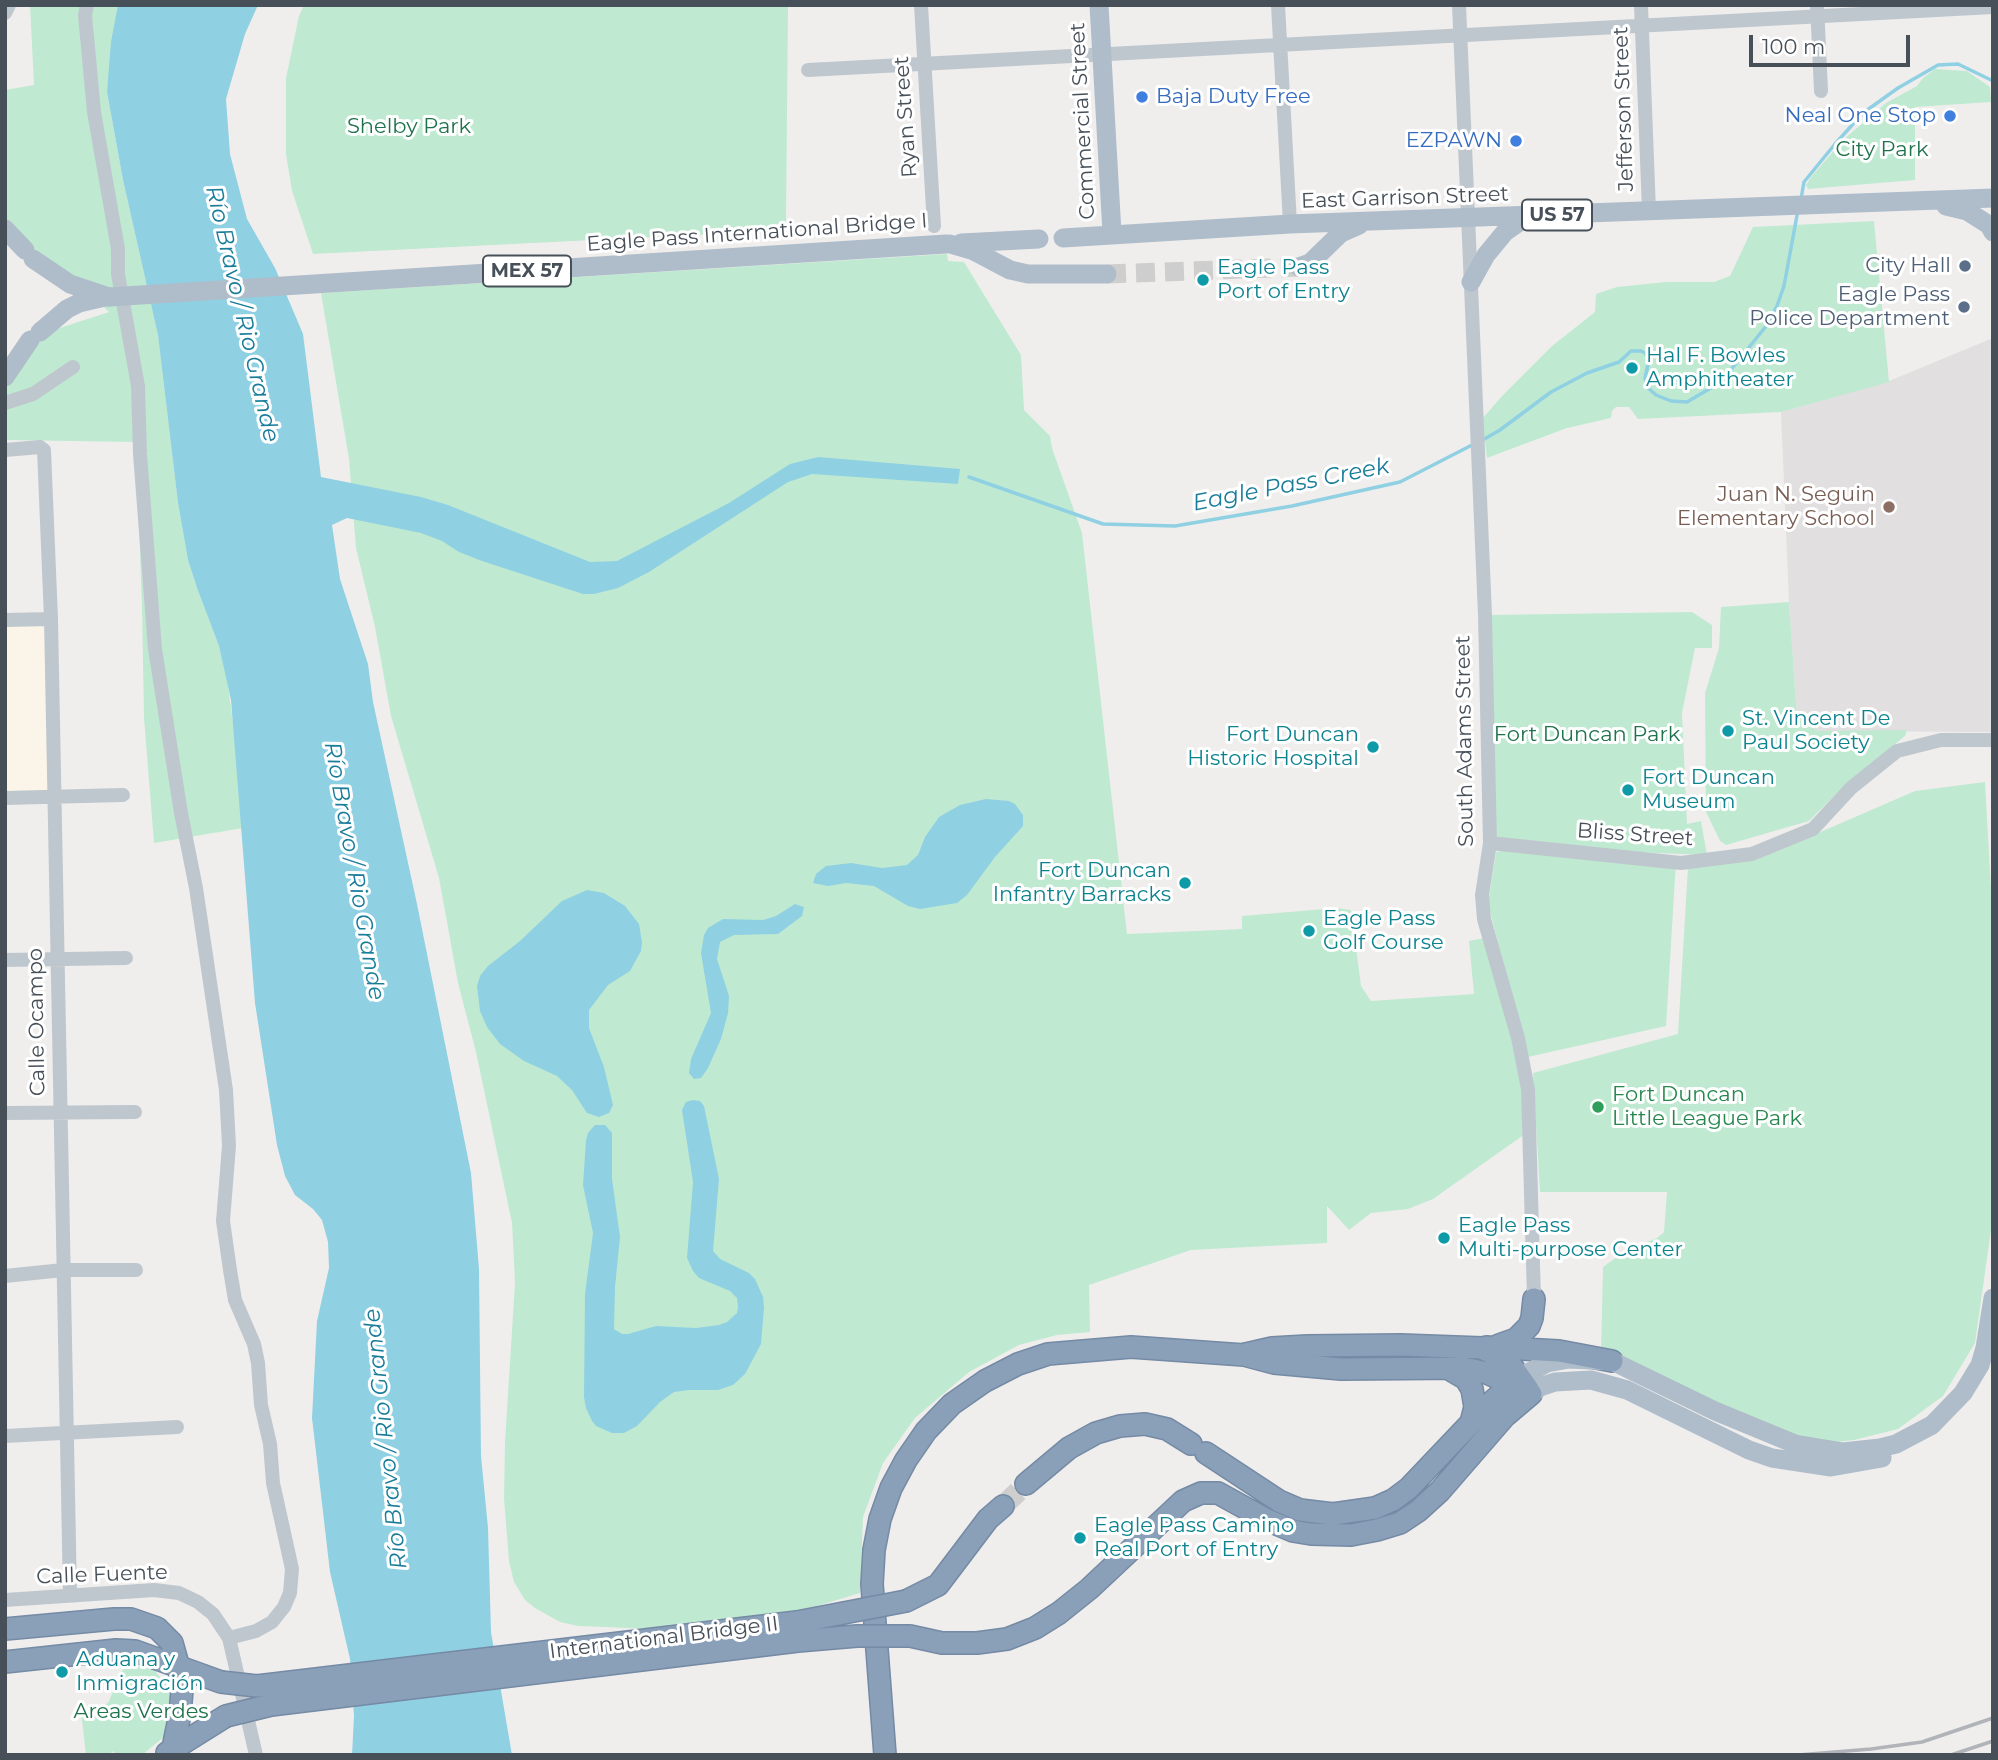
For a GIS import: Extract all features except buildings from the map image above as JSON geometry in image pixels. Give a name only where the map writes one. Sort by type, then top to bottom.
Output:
[{"type":"highway","points":[[1483,1347],[1507,1343],[1523,1334],[1532,1318],[1534,1299]]},
{"type":"highway","points":[[1534,1299],[1541,1327],[1546,1334],[1573,1353]]},
{"type":"highway","points":[[1244,1355],[1272,1348],[1307,1346],[1483,1347],[1573,1353],[1612,1361]]},
{"type":"highway","points":[[885,1755],[873,1624],[874,1550],[880,1519],[891,1488],[926,1430],[952,1404],[985,1381],[1018,1364],[1048,1354],[1130,1347],[1244,1355],[1274,1363],[1341,1369],[1463,1368],[1520,1385]]},
{"type":"highway","points":[[1483,1347],[1511,1365],[1520,1385]]},
{"type":"highway","points":[[1443,1367],[1458,1372],[1472,1388],[1475,1407],[1471,1423]]},
{"type":"highway","points":[[1312,1524],[1375,1508],[1393,1500],[1409,1489],[1471,1423],[1520,1385]]},
{"type":"highway","points":[[1026,1484],[1069,1448],[1096,1433],[1120,1426],[1145,1424],[1167,1429],[1199,1448],[1279,1501],[1300,1510],[1312,1524],[1351,1535],[1377,1530],[1399,1523],[1418,1511],[1440,1491],[1505,1416],[1520,1385]]},
{"type":"highway","name":"International Bridge II","points":[[422,1677],[798,1641],[911,1636],[943,1643],[977,1643],[1007,1639],[1035,1628],[1089,1589],[1183,1501],[1201,1493],[1218,1493],[1293,1531],[1312,1524]]},
{"type":"highway","name":"International Bridge II","points":[[422,1677],[797,1622],[906,1601],[938,1585],[988,1519],[1003,1506]]},
{"type":"highway","points":[[5,1629],[114,1619],[145,1622],[157,1628],[172,1643],[179,1668],[180,1714],[169,1752]]},
{"type":"highway","points":[[5,1662],[116,1650],[135,1651],[221,1682],[257,1686],[422,1677]]},
{"type":"highway","points":[[169,1752],[226,1716],[422,1677]]},
{"type":"main road","name":"Commercial Street","points":[[1099,5],[1112,233]]},
{"type":"main road","name":"East Garrison Street","points":[[1112,233],[1993,198]]},
{"type":"main road","points":[[1925,201],[1967,211],[1989,225],[1993,232]]},
{"type":"main road","points":[[1471,282],[1486,254],[1505,232],[1528,216]]},
{"type":"main road","name":"US 57","points":[[1299,267],[1310,263],[1341,233],[1367,223]]},
{"type":"main road","name":"MEX 57","points":[[5,229],[29,254],[70,284],[108,297]]},
{"type":"main road","name":"US 57","points":[[1063,237],[1112,233]]},
{"type":"main road","name":"Eagle Pass International Bridge I","points":[[108,297],[1040,239]]},
{"type":"main road","points":[[948,244],[974,251],[1010,270],[1028,274],[1107,274]]},
{"type":"main road","name":"MEX 57","points":[[5,377],[35,336],[54,318],[79,303],[108,297]]},
{"type":"main road","points":[[1520,1385],[1546,1363],[1569,1359],[1612,1361],[1780,1439],[1812,1449],[1843,1452],[1880,1448],[1896,1444],[1932,1425],[1972,1380],[1985,1348],[1993,1298]]},
{"type":"main road","points":[[1520,1385],[1540,1387],[1573,1379],[1607,1383],[1654,1402],[1749,1450],[1811,1466],[1831,1467],[1874,1461],[1906,1446],[1919,1432]]},
{"type":"street","points":[[87,5],[85,15],[94,112],[138,386],[140,454],[155,649],[198,900],[226,1090],[229,1146],[223,1221],[235,1300],[256,1353],[273,1483],[292,1569],[290,1593],[284,1607],[272,1622],[256,1631],[229,1638],[256,1755]]},
{"type":"street","name":"Ryan Street","points":[[920,5],[934,226]]},
{"type":"street","points":[[1278,5],[1290,225]]},
{"type":"street","name":"South Adams Street","points":[[1459,5],[1478,432],[1490,843],[1482,895],[1484,919],[1518,1038],[1528,1090],[1534,1299]]},
{"type":"street","name":"Jefferson Street","points":[[1641,5],[1649,211]]},
{"type":"street","points":[[807,70],[1642,27],[1818,11],[1993,7]]},
{"type":"street","points":[[1818,11],[1821,91]]},
{"type":"street","points":[[6,403],[26,397],[49,385],[73,367]]},
{"type":"street","name":"Calle Ocampo","points":[[5,450],[43,447],[51,619],[70,1595]]},
{"type":"street","points":[[5,620],[51,619]]},
{"type":"street","name":"Bliss Street","points":[[1490,843],[1681,863],[1752,854],[1813,829],[1852,788],[1897,751],[1941,740],[1993,740]]},
{"type":"street","points":[[5,798],[123,795]]},
{"type":"street","points":[[5,960],[126,958]]},
{"type":"street","points":[[5,1113],[135,1112]]},
{"type":"street","points":[[5,1276],[63,1270],[135,1270]]},
{"type":"street","points":[[5,1436],[177,1427]]},
{"type":"street","name":"Calle Fuente","points":[[5,1600],[154,1590],[179,1593],[198,1602],[213,1614],[229,1638]]},
{"type":"shaded area","name":"Juan N. Seguin Elementary School","points":[[1993,338],[1993,732],[1818,731],[1797,717],[1781,412],[1889,381]]},
{"type":"shaded area","points":[[46,624],[48,791],[5,795],[5,626]]},
{"type":"green space","points":[[30,5],[118,5],[107,92],[123,180],[158,334],[178,503],[188,560],[219,646],[227,678],[243,828],[154,843],[144,718],[136,442],[5,440],[5,388],[35,336],[109,312],[90,294],[5,232],[5,90],[34,85]]},
{"type":"green space","name":"Shelby Park","points":[[304,5],[788,5],[786,223],[773,231],[313,254],[292,191],[286,154],[286,78],[299,16]]},
{"type":"green space","name":"City Park","points":[[1935,69],[1967,71],[1990,87],[1991,102],[1915,107],[1915,180],[1808,189],[1806,185],[1811,177],[1843,140],[1886,103],[1917,86]]},
{"type":"green space","points":[[1874,221],[1889,382],[1781,412],[1638,419],[1629,407],[1616,407],[1611,418],[1567,428],[1487,458],[1482,419],[1552,346],[1595,312],[1596,294],[1617,287],[1666,282],[1714,282],[1730,276],[1753,227]]},
{"type":"green space","name":"Eagle Pass Golf Course","points":[[947,254],[948,261],[964,262],[1021,355],[1024,410],[1050,436],[1082,533],[1127,934],[1242,929],[1242,916],[1336,908],[1351,910],[1361,986],[1371,1001],[1474,994],[1469,941],[1484,938],[1516,1052],[1525,1134],[1433,1199],[1408,1209],[1371,1213],[1349,1230],[1327,1206],[1327,1243],[1191,1250],[1089,1285],[1090,1332],[1057,1335],[1019,1345],[969,1372],[915,1418],[883,1463],[863,1517],[860,1593],[797,1612],[655,1629],[578,1626],[560,1622],[525,1600],[514,1582],[509,1561],[504,1499],[515,1283],[512,1223],[476,1052],[458,983],[439,878],[391,716],[375,627],[356,548],[349,459],[321,293]]},
{"type":"green space","name":"Fort Duncan Park","points":[[1789,602],[1797,717],[1818,731],[1907,730],[1905,736],[1844,786],[1809,821],[1726,845],[1720,841],[1706,812],[1705,693],[1719,648],[1721,607]]},
{"type":"green space","name":"Fort Duncan Park","points":[[1692,612],[1712,625],[1712,648],[1695,648],[1682,713],[1687,824],[1701,821],[1707,855],[1631,852],[1494,838],[1489,615]]},
{"type":"green space","points":[[1985,782],[1993,926],[1993,1216],[1975,1343],[1943,1396],[1898,1429],[1830,1443],[1793,1435],[1601,1352],[1603,1267],[1625,1251],[1657,1238],[1664,1232],[1667,1192],[1540,1192],[1533,1073],[1678,1034],[1688,867],[1756,860],[1915,791]]},
{"type":"green space","points":[[1525,847],[1676,862],[1666,1026],[1528,1057],[1488,904],[1496,852]]},
{"type":"green space","name":"Areas Verdes","points":[[129,1656],[134,1656],[154,1670],[173,1692],[177,1717],[165,1736],[142,1755],[116,1755],[113,1751],[109,1755],[86,1755],[81,1712],[108,1703]]},
{"type":"water","name":"Río Bravo / Rio Grande","points":[[118,5],[258,5],[245,34],[226,99],[230,154],[247,219],[275,268],[303,334],[321,477],[448,505],[590,562],[617,561],[729,503],[790,464],[818,457],[960,469],[958,484],[812,474],[788,482],[649,572],[618,588],[594,594],[583,594],[482,561],[421,533],[347,518],[332,525],[340,579],[368,664],[373,702],[471,1173],[479,1269],[481,1456],[488,1528],[491,1632],[512,1755],[352,1755],[354,1716],[350,1659],[330,1572],[312,1418],[317,1321],[329,1268],[328,1242],[322,1220],[295,1195],[285,1176],[277,1145],[255,1003],[231,700],[219,646],[188,560],[178,503],[158,335],[123,180],[107,92],[111,42]]},
{"type":"water","points":[[986,799],[1015,804],[1023,815],[1023,826],[995,857],[967,895],[957,903],[920,909],[908,906],[874,886],[846,883],[828,886],[813,883],[816,874],[826,866],[851,863],[882,868],[907,865],[918,855],[925,837],[939,817],[960,805]]},
{"type":"water","points":[[587,890],[604,893],[625,906],[639,924],[642,942],[641,951],[630,971],[608,985],[589,1010],[589,1028],[604,1067],[613,1105],[609,1113],[599,1117],[587,1113],[572,1090],[557,1076],[524,1061],[500,1044],[487,1027],[480,1011],[477,986],[480,976],[488,966],[520,941],[562,901]]},
{"type":"water","points":[[795,904],[804,907],[802,916],[778,934],[734,935],[720,942],[717,959],[729,996],[728,1013],[721,1039],[708,1068],[701,1078],[694,1079],[689,1073],[691,1059],[711,1013],[701,953],[708,928],[723,919],[763,920],[776,916]]},
{"type":"water","points":[[700,1101],[704,1106],[719,1179],[713,1251],[720,1259],[749,1273],[755,1279],[763,1297],[761,1344],[745,1374],[733,1385],[718,1390],[674,1392],[660,1402],[637,1426],[624,1433],[612,1433],[596,1426],[592,1421],[584,1397],[585,1294],[593,1233],[583,1185],[586,1140],[595,1125],[605,1125],[612,1133],[612,1179],[620,1237],[614,1329],[628,1334],[656,1326],[696,1328],[719,1325],[737,1313],[737,1298],[730,1291],[699,1278],[687,1258],[693,1182],[682,1110],[686,1102]]},
{"type":"waterway","name":"Eagle Pass Creek","points":[[1801,199],[1804,182],[1835,144],[1863,113],[1898,88],[1938,65],[1958,64],[1991,80]]},
{"type":"waterway","name":"Eagle Pass Creek","points":[[1481,441],[1551,392],[1587,373],[1619,362],[1631,351],[1641,351],[1649,360],[1645,378],[1647,387],[1656,395],[1671,401],[1687,402],[1721,382],[1767,325],[1777,306],[1784,286],[1798,210]]},
{"type":"waterway","name":"Eagle Pass Creek","points":[[969,477],[1103,524],[1175,526],[1292,506],[1400,482],[1474,444]]},
{"type":"tunnel","points":[[1107,274],[1299,267]]},
{"type":"tunnel","points":[[1003,1506],[1026,1484]]},
{"type":"railway","points":[[1798,1755],[1922,1742],[1993,1718]]},
{"type":"railway","points":[[1951,1755],[1993,1741]]},
{"type":"place","name":"Baja Duty Free","points":[[1142,97]]},
{"type":"place","name":"Neal One Stop","points":[[1950,116]]},
{"type":"place","name":"EZPAWN","points":[[1516,141]]},
{"type":"place","name":"City Hall","points":[[1965,266]]},
{"type":"place","name":"Eagle Pass Port of Entry","points":[[1203,280]]},
{"type":"place","name":"Eagle Pass Police Department","points":[[1964,307]]},
{"type":"place","name":"Hal F. Bowles Amphitheater","points":[[1632,368]]},
{"type":"place","name":"Juan N. Seguin Elementary School","points":[[1889,507]]},
{"type":"place","name":"St. Vincent De Paul Society","points":[[1728,731]]},
{"type":"place","name":"Fort Duncan Historic Hospital","points":[[1373,747]]},
{"type":"place","name":"Fort Duncan Museum","points":[[1628,790]]},
{"type":"place","name":"Fort Duncan Infantry Barracks","points":[[1185,883]]},
{"type":"place","name":"Eagle Pass Golf Course","points":[[1309,931]]},
{"type":"place","name":"Fort Duncan Little League Park","points":[[1598,1107]]},
{"type":"place","name":"Eagle Pass Multi-purpose Center","points":[[1444,1238]]},
{"type":"place","name":"Eagle Pass Camino Real Port of Entry","points":[[1080,1538]]},
{"type":"place","name":"Aduana y Inmigración","points":[[62,1672]]}]
